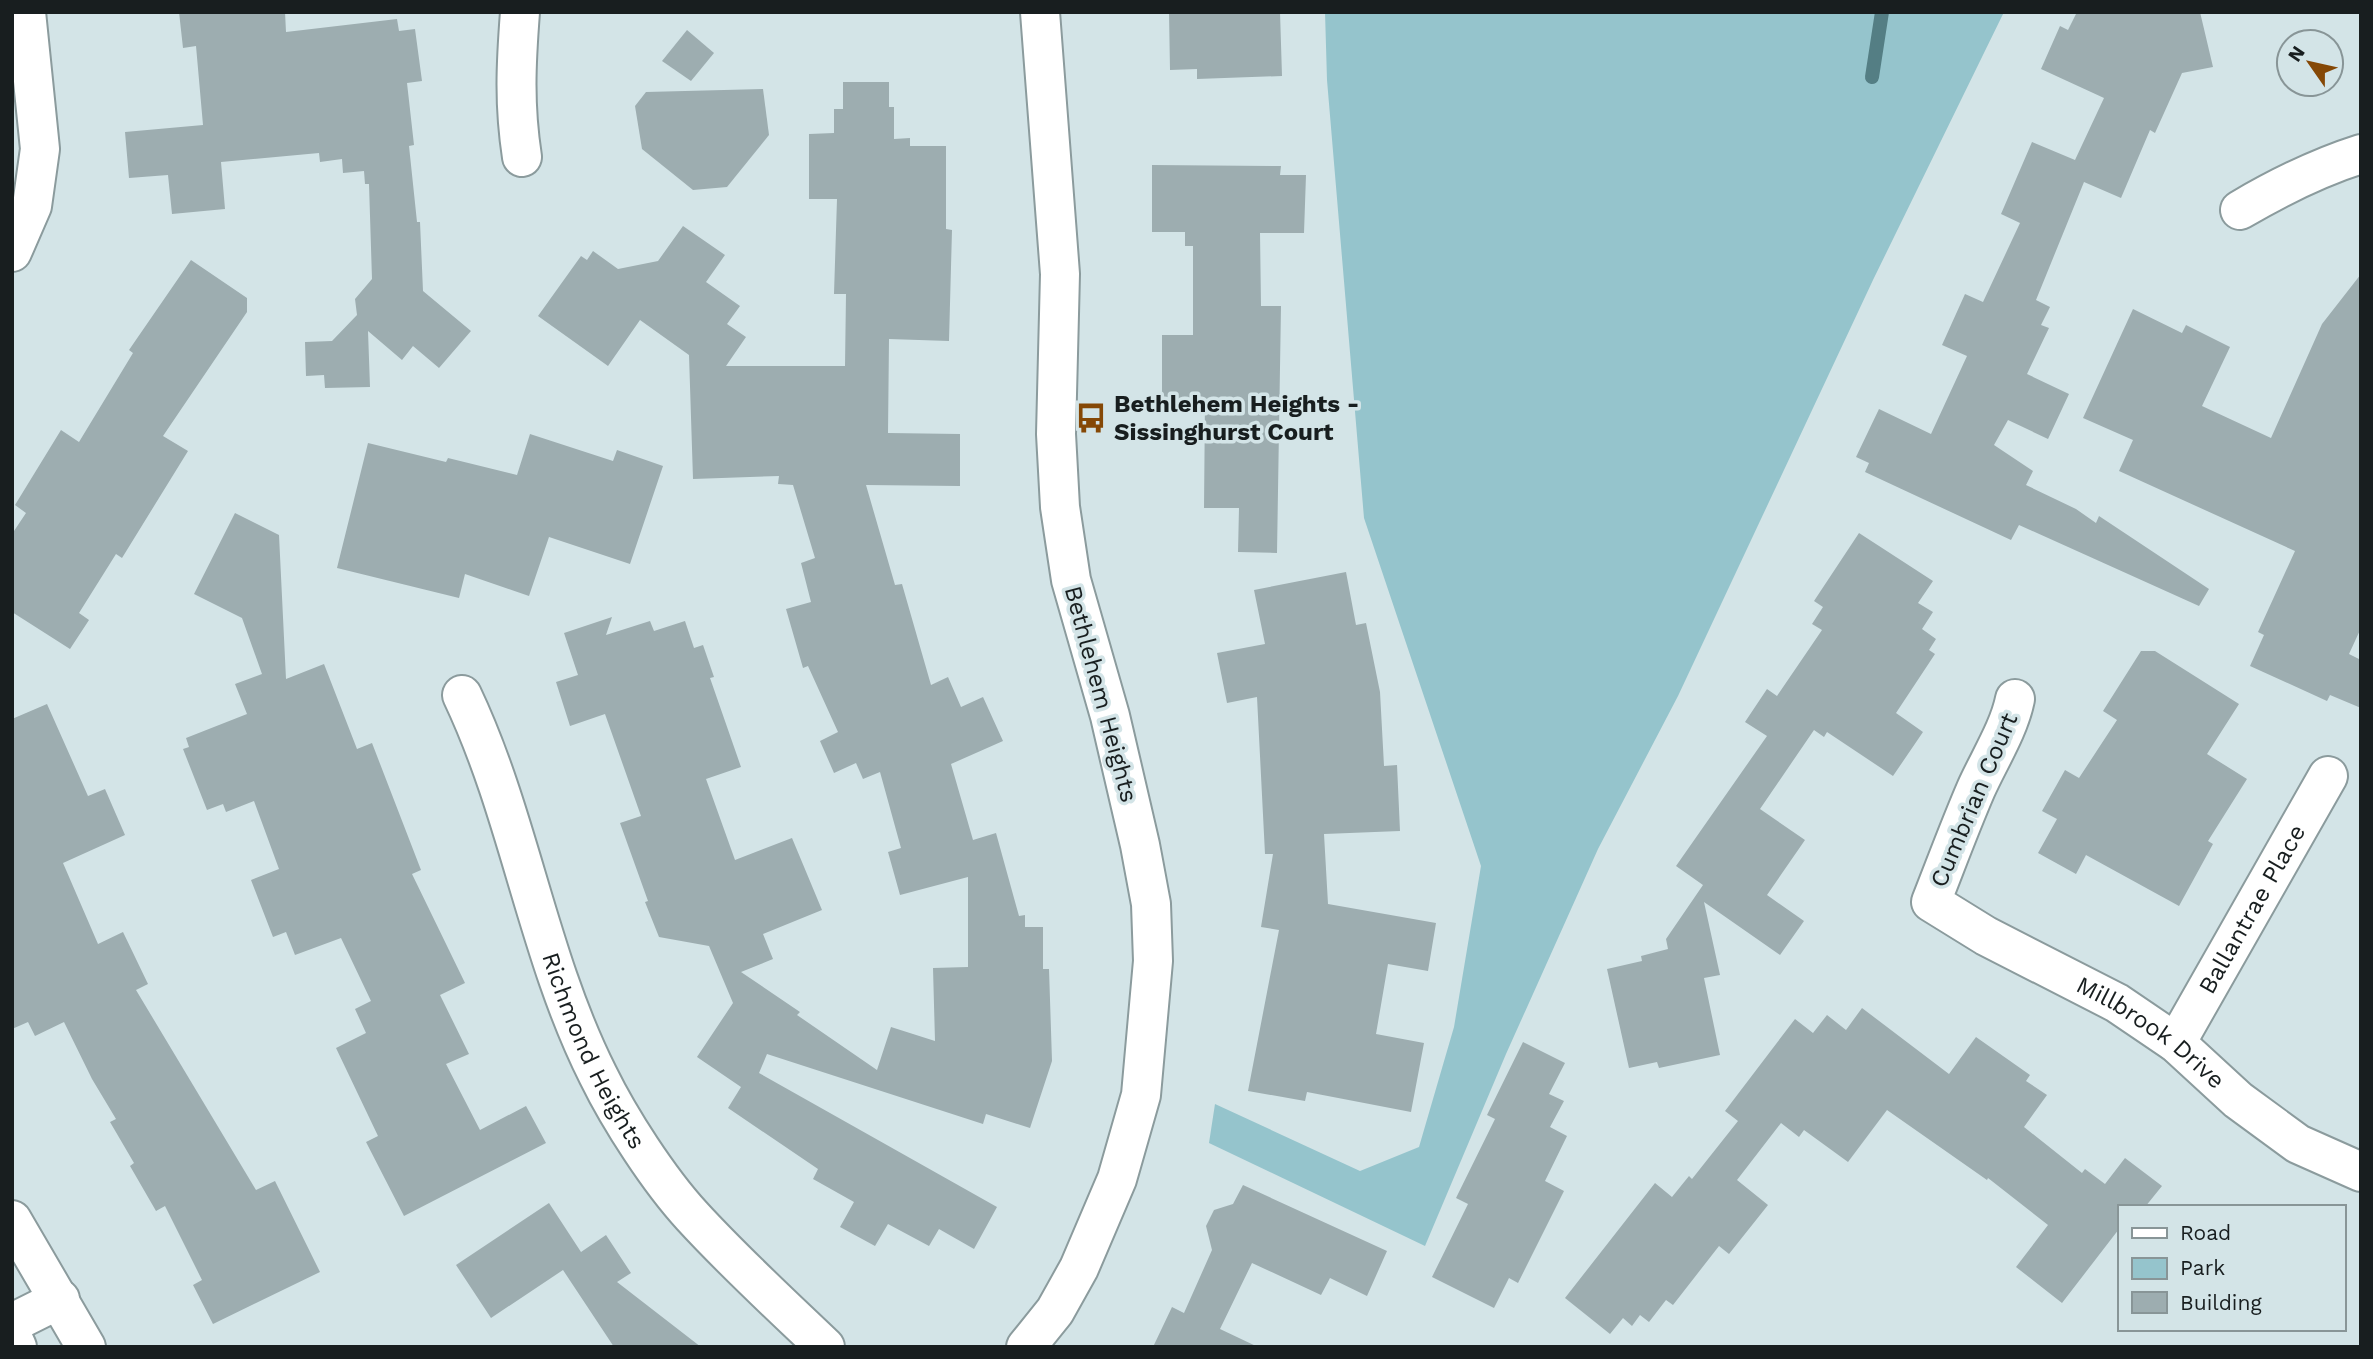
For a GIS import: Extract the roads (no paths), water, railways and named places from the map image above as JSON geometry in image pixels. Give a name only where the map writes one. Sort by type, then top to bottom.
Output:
[{"type":"street","points":[[12,252],[32,206],[40,149],[26,12]]},
{"type":"street","points":[[520,12],[516,61],[516,117],[522,157]]},
{"type":"street","name":"Bethlehem Heights","points":[[1026,1347],[1055,1311],[1079,1268],[1117,1179],[1141,1095],[1153,961],[1151,904],[1140,845],[1110,716],[1071,580],[1060,507],[1056,434],[1060,274],[1040,12]]},
{"type":"street","points":[[2239,209],[2291,181],[2361,154]]},
{"type":"street","name":"Richmond Heights","points":[[462,695],[483,740],[540,924],[567,1002],[598,1075],[644,1153],[690,1214],[825,1347]]},
{"type":"street","name":"Cumbrian Court","points":[[1931,902],[1966,812],[2011,718],[2015,699]]},
{"type":"street","name":"Ballantrae Place","points":[[2176,1043],[2328,776]]},
{"type":"street","name":"Millbrook Drive","points":[[1931,902],[1986,936],[2118,1003],[2176,1043],[2238,1100],[2298,1144],[2361,1172]]},
{"type":"street","points":[[12,1220],[86,1347]]},
{"type":"street","points":[[12,1323],[60,1299]]},
{"type":"street","points":[[12,1336],[17,1347]]},
{"type":"waterway","points":[[1872,77],[1882,12]]},
{"type":"place","name":"Bethlehem Heights - Sissinghurst Court","points":[[1091,418]]}]
